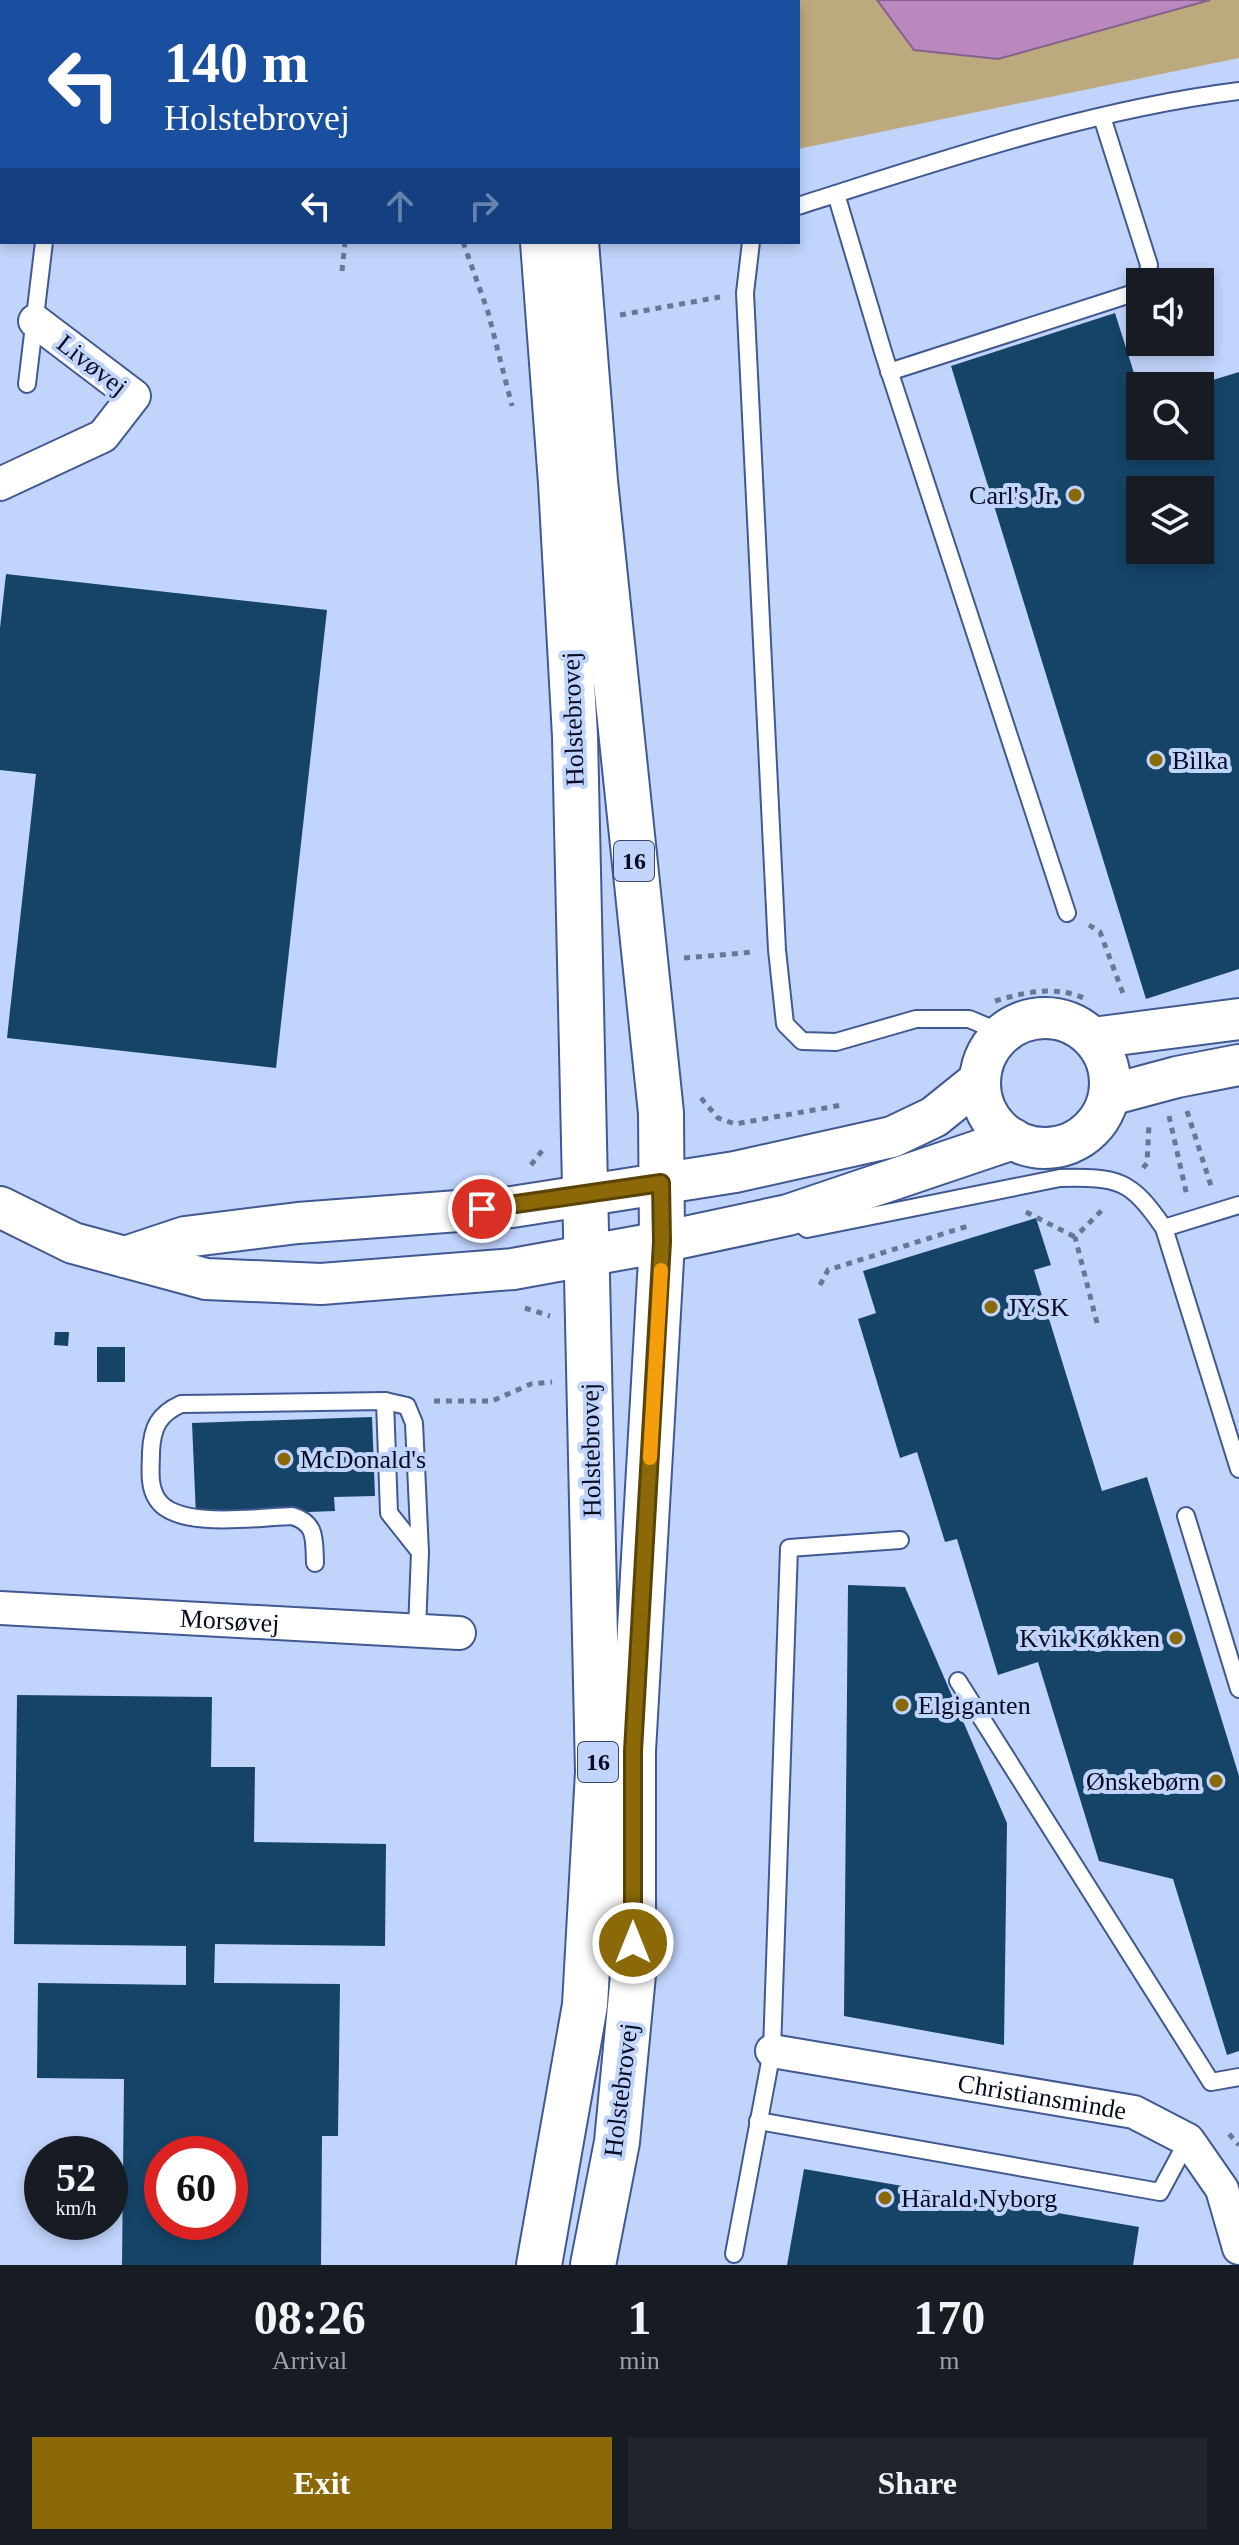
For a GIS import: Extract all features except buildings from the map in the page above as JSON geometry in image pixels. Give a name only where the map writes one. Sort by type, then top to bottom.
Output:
[{"type":"main road","name":"Holstebrovej","points":[[539,2265],[585,2005],[598,1772],[575,736],[543,244]]},
{"type":"main road","name":"Holstebrovej","points":[[576,244],[595,481],[661,1113],[662,1242],[633,1751],[633,1975],[617,2142],[593,2265]]},
{"type":"street","name":"Livøvej","points":[[0,484],[103,436],[134,396],[35,321]]},
{"type":"street","points":[[1039,1018],[1059,1019],[1078,1026],[1093,1038],[1108,1065],[1110,1095],[1102,1115],[1090,1131],[1072,1142],[1053,1148],[1032,1147],[1013,1139],[988,1114],[980,1080],[991,1046],[1003,1033],[1020,1022],[1039,1018]]},
{"type":"street","points":[[1093,1038],[1239,1019]]},
{"type":"street","points":[[1110,1095],[1165,1079],[1239,1065]]},
{"type":"street","points":[[125,1257],[185,1237],[298,1223],[512,1207],[735,1172],[892,1137],[934,1117],[980,1080]]},
{"type":"street","points":[[0,1207],[73,1243],[206,1279],[321,1284],[513,1269],[662,1242],[788,1215],[1013,1139]]},
{"type":"street","name":"Morsøvej","points":[[0,1608],[459,1633]]},
{"type":"street","name":"Christiansminde","points":[[772,2051],[1134,2112],[1188,2140],[1222,2189],[1239,2248]]},
{"type":"lane","points":[[800,205],[924,165],[1102,117],[1190,97],[1239,91]]},
{"type":"lane","points":[[1102,117],[1149,268]]},
{"type":"lane","points":[[836,194],[889,372],[1067,913]]},
{"type":"lane","points":[[27,384],[44,244]]},
{"type":"lane","points":[[751,244],[745,293],[777,950],[785,1024],[802,1041],[836,1042],[916,1019],[969,1019],[1003,1033]]},
{"type":"lane","points":[[889,372],[1126,296]]},
{"type":"lane","points":[[788,1215],[807,1229],[1060,1178],[1099,1177],[1127,1185],[1146,1202],[1164,1228],[1239,1469]]},
{"type":"lane","points":[[1164,1228],[1239,1205]]},
{"type":"lane","points":[[385,1401],[389,1513],[420,1552]]},
{"type":"lane","points":[[315,1563],[314,1531],[305,1520],[292,1516],[182,1517],[163,1507],[150,1482],[156,1424],[161,1416],[181,1404],[399,1402],[408,1410],[414,1423],[420,1552],[417,1630]]},
{"type":"lane","points":[[1186,1516],[1239,1689]]},
{"type":"lane","points":[[734,2254],[772,2051],[789,1548],[900,1540]]},
{"type":"lane","points":[[958,1681],[1211,2082],[1239,2077]]},
{"type":"lane","points":[[758,2121],[1160,2192],[1188,2140]]},
{"type":"path","points":[[342,271],[345,244]]},
{"type":"path","points":[[464,244],[488,312],[514,418]]},
{"type":"path","points":[[617,315],[745,293]]},
{"type":"path","points":[[683,958],[777,950]]},
{"type":"path","points":[[512,1207],[521,1177],[550,1141]]},
{"type":"path","points":[[1021,1209],[1075,1237]]},
{"type":"path","points":[[820,1285],[828,1270],[977,1223]]},
{"type":"path","points":[[408,1410],[440,1399],[492,1401],[531,1384],[557,1381]]},
{"type":"shaded area","points":[[800,0],[877,0],[915,50],[998,59],[1210,0],[1239,0],[1239,58],[800,149]]},
{"type":"shaded area","points":[[877,0],[1210,0],[998,59],[914,50]]},
{"type":"slow traffic","points":[[650,1458],[661,1270]]},
{"type":"place","name":"Carl's Jr.","points":[[1075,495]]},
{"type":"place","name":"Bilka","points":[[1156,760]]},
{"type":"place","name":"JYSK","points":[[991,1307]]},
{"type":"place","name":"McDonald's","points":[[284,1459]]},
{"type":"place","name":"Kvik Køkken","points":[[1176,1638]]},
{"type":"place","name":"Elgiganten","points":[[902,1705]]},
{"type":"place","name":"Ønskebørn","points":[[1216,1781]]},
{"type":"place","name":"Harald Nyborg","points":[[885,2198]]},
{"type":"route","points":[[482,1209],[661,1183],[662,1242],[633,1751],[633,1943]]}]
